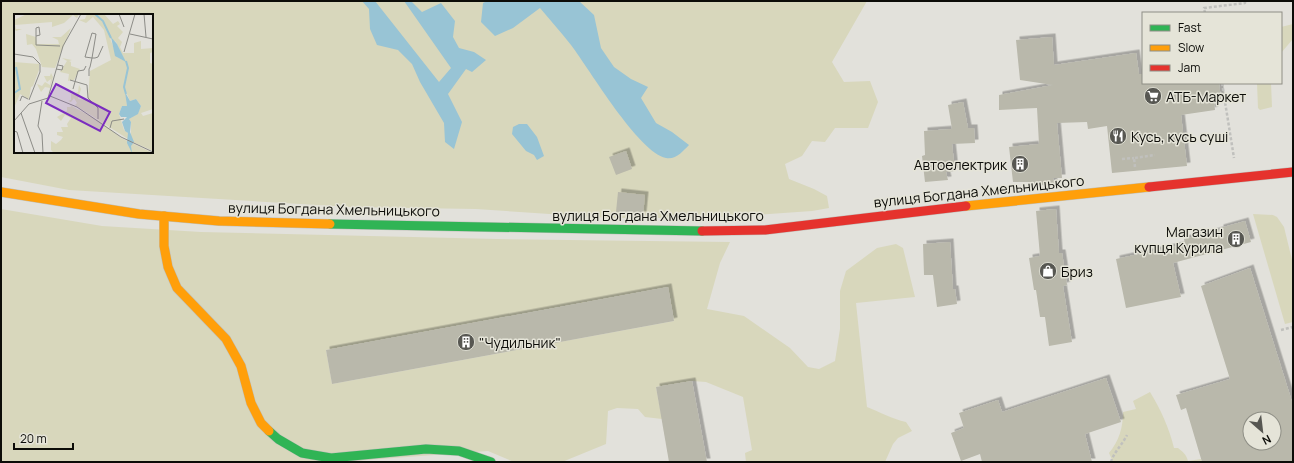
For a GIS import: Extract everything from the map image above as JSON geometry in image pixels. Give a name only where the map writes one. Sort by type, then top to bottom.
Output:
[{"type":"street","name":"вулиця Богдана Хмельницького","points":[[1,192],[139,214],[219,221],[680,232],[765,230],[987,203],[1293,172]]},
{"type":"street","points":[[164,216],[164,246],[168,267],[177,288],[226,339],[241,366],[251,403],[261,423],[278,439],[302,454],[331,458],[426,449],[459,451],[491,462]]},
{"type":"path","points":[[1205,12],[1204,8],[1245,3],[1245,1]]},
{"type":"path","points":[[1222,84],[1234,160]]},
{"type":"path","points":[[1122,160],[1155,155]]},
{"type":"path","points":[[1134,158],[1135,174]]},
{"type":"path","points":[[1281,330],[1293,327]]},
{"type":"path","points":[[1111,462],[1115,453],[1122,445],[1126,435]]},
{"type":"green space","points":[[1,1],[867,1],[832,62],[844,82],[870,81],[878,102],[868,128],[835,128],[825,142],[812,141],[802,156],[785,164],[789,179],[827,196],[829,208],[812,211],[710,218],[610,218],[476,209],[350,207],[69,190],[1,177]]},
{"type":"green space","points":[[1293,24],[1293,39],[1282,52],[1282,27]]},
{"type":"green space","points":[[1257,84],[1271,84],[1272,107],[1260,110],[1258,108]]},
{"type":"green space","points":[[1,209],[102,226],[201,232],[497,239],[730,242],[720,263],[707,309],[744,316],[790,348],[808,367],[819,369],[835,361],[840,329],[840,291],[846,271],[877,248],[896,244],[903,248],[915,297],[856,303],[867,407],[906,422],[912,431],[898,438],[893,444],[885,462],[746,462],[745,453],[752,450],[743,397],[706,382],[692,381],[656,387],[662,419],[645,417],[638,409],[617,408],[608,411],[606,444],[562,462],[514,462],[488,451],[340,462],[1,462]],"holes":[[[668,287],[674,321],[332,384],[326,350]]]},
{"type":"green space","points":[[1253,214],[1273,215],[1277,217],[1284,227],[1293,264],[1293,322],[1285,324]]},
{"type":"green space","points":[[1150,392],[1170,433],[1174,448],[1178,448],[1183,452],[1188,461],[1201,459],[1202,462],[1113,462],[1109,453],[1120,434],[1123,412],[1136,409],[1133,401]]},
{"type":"water","points":[[362,1],[375,1],[439,82],[451,68],[404,1],[411,1],[422,12],[441,3],[455,21],[453,37],[459,48],[474,52],[486,60],[472,72],[466,69],[448,94],[462,122],[454,149],[445,142],[444,123],[420,82],[412,64],[398,50],[377,45],[370,29],[369,9]]},
{"type":"water","points":[[487,1],[579,1],[594,15],[601,48],[614,67],[631,79],[648,87],[641,98],[656,123],[672,132],[689,145],[673,158],[666,158],[655,152],[642,141],[615,109],[571,45],[540,8],[513,28],[495,36],[481,22],[483,3]]},
{"type":"water","points":[[519,124],[527,124],[537,137],[544,156],[537,160],[534,155],[526,151],[512,134],[513,127]]},
{"type":"building","points":[[1052,37],[1054,65],[1136,53],[1139,74],[1142,74],[1142,84],[1219,84],[1221,99],[1214,100],[1215,110],[1181,115],[1187,166],[1112,173],[1107,126],[1088,129],[1087,122],[1057,123],[1062,178],[1053,178],[1054,184],[1034,186],[1034,182],[1013,182],[1009,147],[1039,144],[1037,108],[999,110],[999,95],[1053,85],[1020,80],[1016,40]]},
{"type":"building","points":[[963,102],[968,128],[974,128],[975,143],[952,144],[955,171],[946,172],[948,180],[925,182],[922,156],[925,155],[924,131],[952,129],[948,105]]},
{"type":"building","points":[[626,151],[632,169],[616,175],[609,157]]},
{"type":"building","points":[[618,192],[645,195],[643,215],[616,212]]},
{"type":"building","points":[[1056,209],[1059,253],[1062,253],[1067,285],[1063,286],[1072,342],[1049,346],[1045,317],[1040,317],[1029,258],[1040,256],[1036,211]]},
{"type":"building","points":[[1245,221],[1251,242],[1173,263],[1181,297],[1126,308],[1116,259],[1185,244],[1184,239],[1220,230],[1220,228]]},
{"type":"building","points":[[950,242],[953,289],[955,289],[957,304],[937,307],[933,275],[924,275],[923,244]]},
{"type":"building","points":[[1250,268],[1293,405],[1293,462],[1202,462],[1186,408],[1181,410],[1176,395],[1230,379],[1201,286]]},
{"type":"building","name":"\"Чудильник\"","points":[[668,287],[674,321],[332,384],[326,350]]},
{"type":"building","points":[[1106,378],[1121,422],[1085,434],[1092,462],[982,462],[980,454],[961,461],[951,433],[964,428],[959,413],[998,400],[1002,412]]},
{"type":"building","points":[[692,381],[707,462],[669,462],[656,387]]},
{"type":"traffic: fast","points":[[330,224],[702,231]]},
{"type":"traffic: fast","points":[[269,431],[278,439],[302,453],[331,458],[426,449],[459,451],[491,462]]},
{"type":"traffic: slow","points":[[966,206],[1149,187]]},
{"type":"traffic: slow","points":[[1,192],[139,214],[219,221],[330,224]]},
{"type":"traffic: slow","points":[[164,216],[164,246],[168,267],[177,288],[226,339],[241,366],[251,403],[261,423],[269,431]]},
{"type":"traffic: jam","points":[[1149,187],[1293,172]]},
{"type":"traffic: jam","points":[[702,231],[765,230],[966,206]]},
{"type":"place","name":"АТБ-Маркет","points":[[1153,96]]},
{"type":"place","name":"Кусь, кусь суші","points":[[1118,136]]},
{"type":"place","name":"Автоелектрик","points":[[1020,164]]},
{"type":"place","name":"Магазин купця Курила","points":[[1236,239]]},
{"type":"place","name":"Бриз","points":[[1048,271]]},
{"type":"place","name":"\"Чудильник\"","points":[[466,342]]}]
